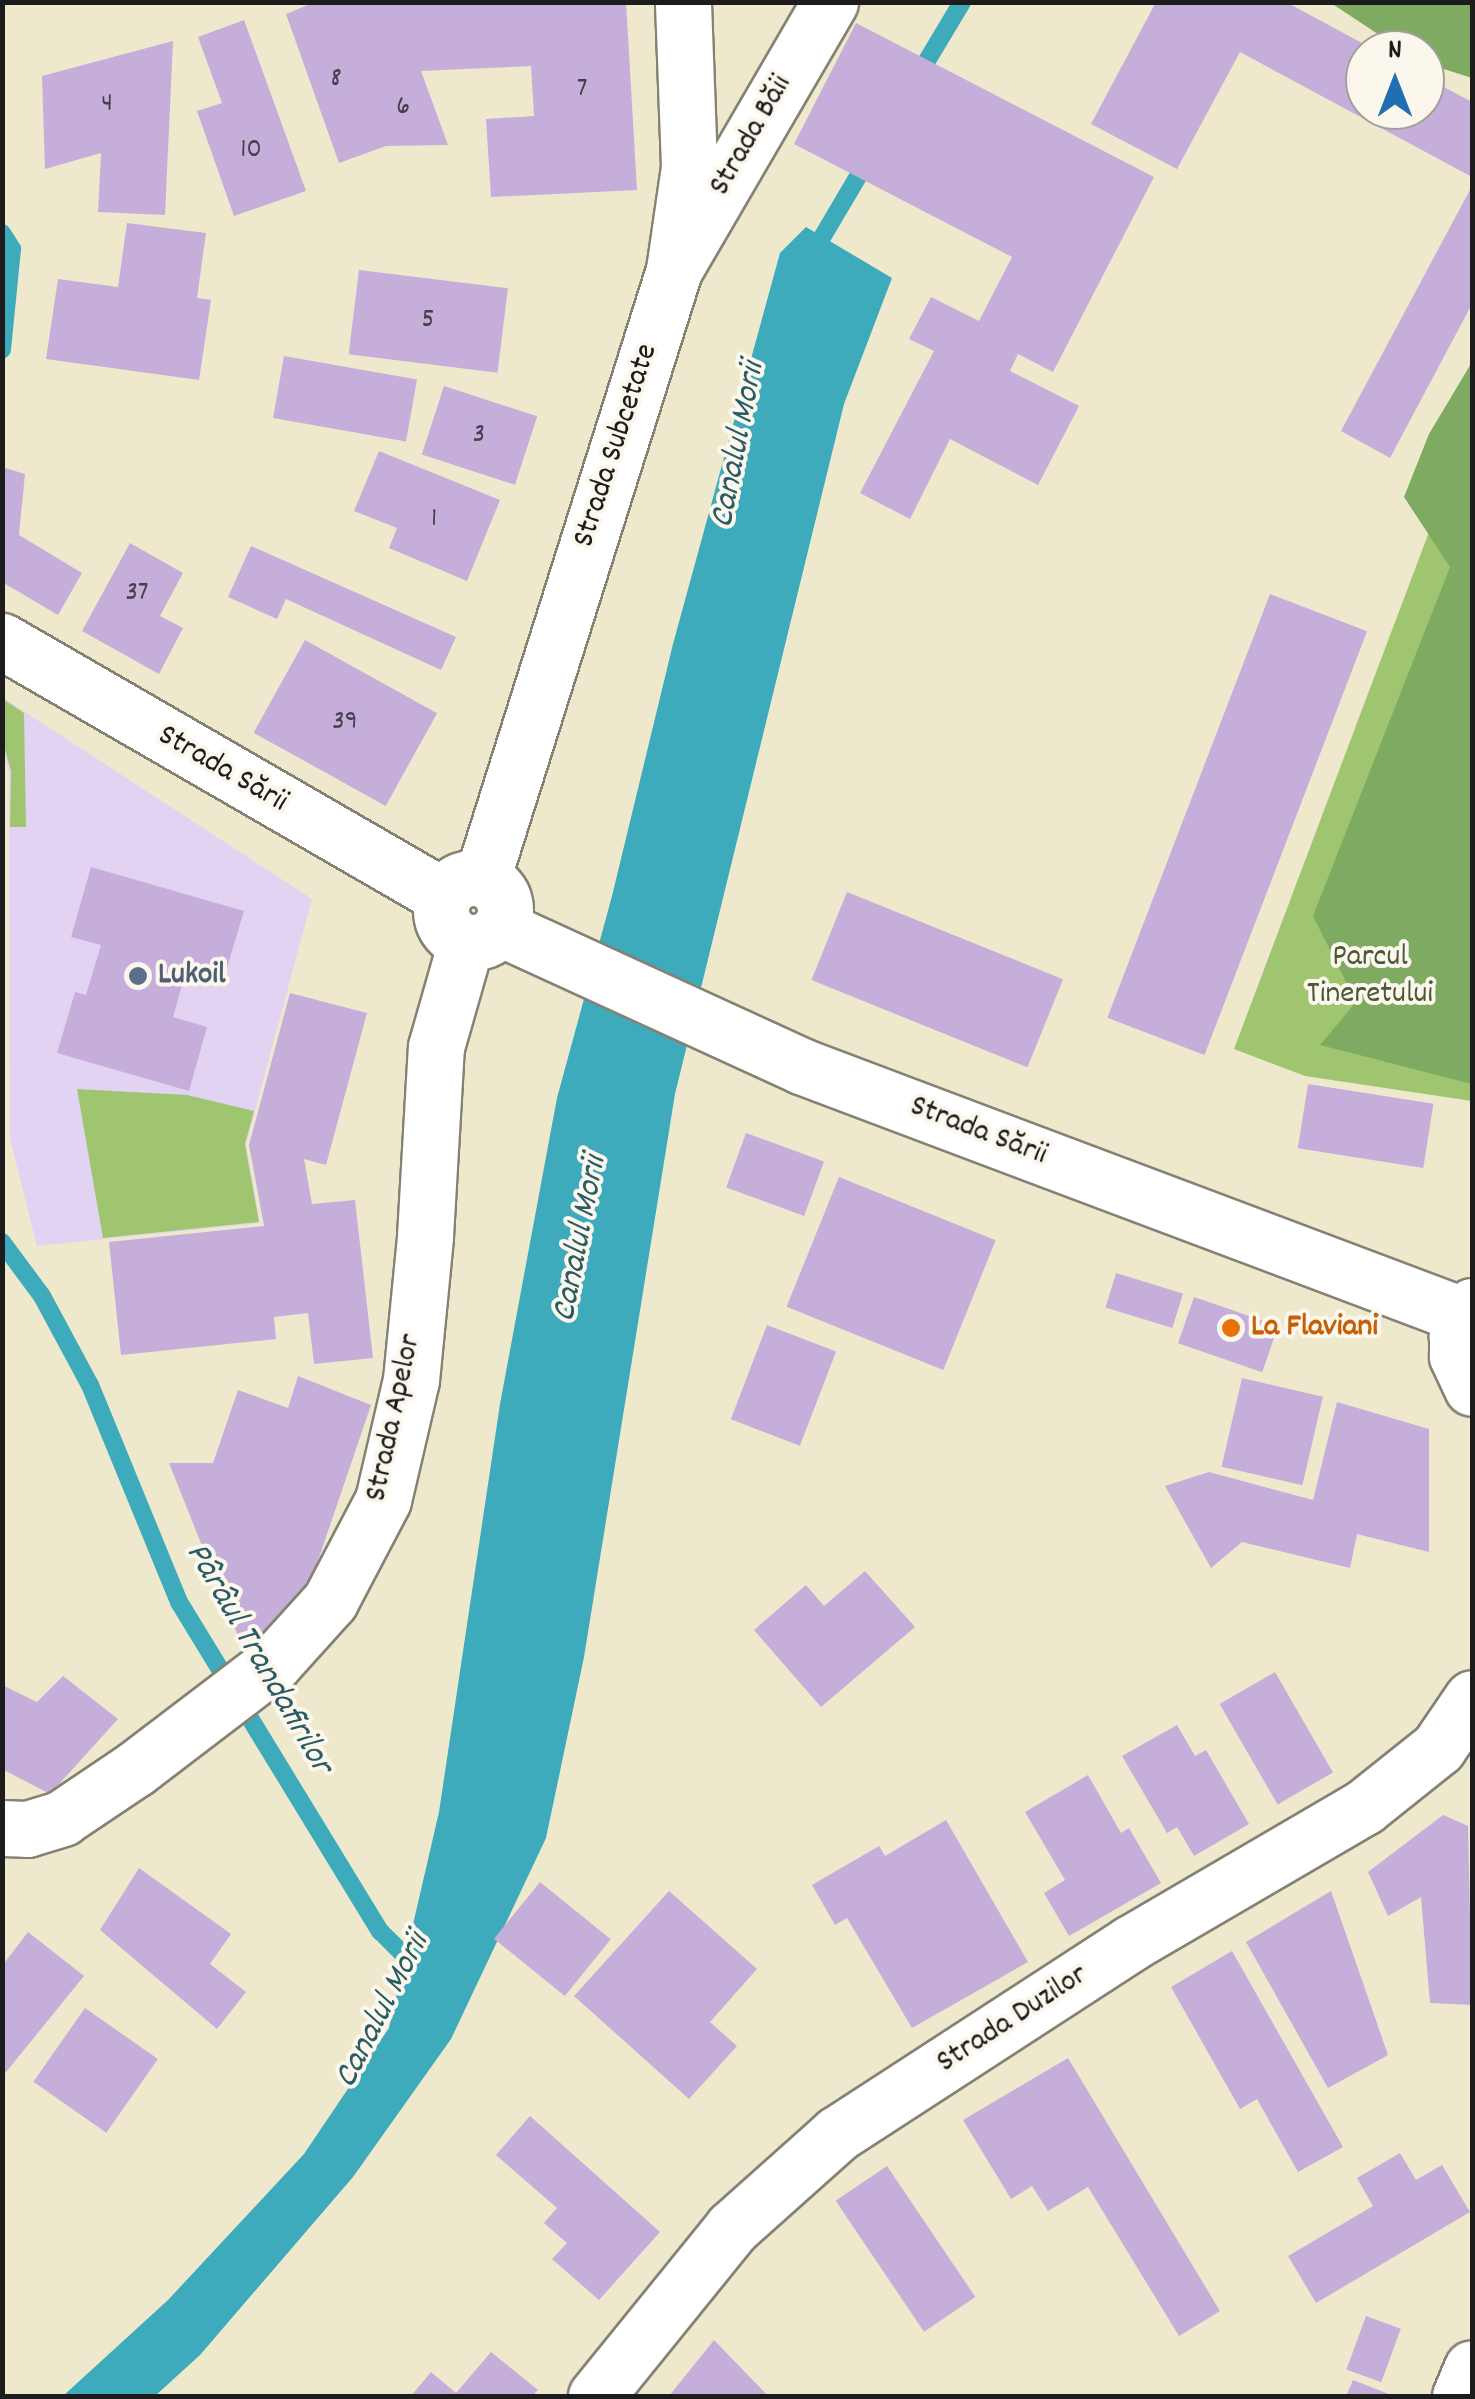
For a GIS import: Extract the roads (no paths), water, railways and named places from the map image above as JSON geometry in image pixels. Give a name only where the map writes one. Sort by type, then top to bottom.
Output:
[{"type":"street","name":"Strada Subcetate","points":[[472,911],[674,270],[688,168],[683,2]]},
{"type":"street","name":"Strada Băii","points":[[674,270],[830,2]]},
{"type":"street","name":"Strada Sării","points":[[10,645],[553,956],[754,1046],[1469,1311]]},
{"type":"street","name":"Strada Apelor","points":[[2,1828],[27,1829],[62,1818],[136,1769],[274,1662],[330,1601],[383,1500],[411,1380],[425,1236],[436,1047],[472,911]]},
{"type":"street","points":[[1469,1311],[1457,1336],[1457,1356],[1472,1388]]},
{"type":"street","name":"Strada Duzilor","points":[[596,2396],[732,2228],[838,2134],[1131,1943],[1364,1807],[1438,1748],[1472,1698]]},
{"type":"water","points":[[806,227],[892,278],[844,404],[675,1094],[584,1657],[546,1838],[451,2039],[353,2177],[200,2355],[155,2396],[63,2396],[168,2300],[304,2154],[389,2028],[439,1812],[500,1404],[557,1098],[612,896],[673,644],[780,253]]},
{"type":"waterway","name":"Canalul Morii","points":[[916,79],[962,2]]},
{"type":"waterway","name":"Canalul Morii","points":[[811,256],[869,158]]},
{"type":"waterway","name":"Pârâul Trandafirilor","points":[[2,233],[12,249],[2,350]]},
{"type":"waterway","name":"Pârâul Trandafirilor","points":[[2,1242],[42,1296],[90,1385],[179,1602],[380,1931],[420,1971]]},
{"type":"place","name":"Lukoil","points":[[138,976]]},
{"type":"place","name":"La Flaviani","points":[[1231,1328]]},
{"type":"park label","name":"Parcul Tineretului","points":[[1370,978]]}]
